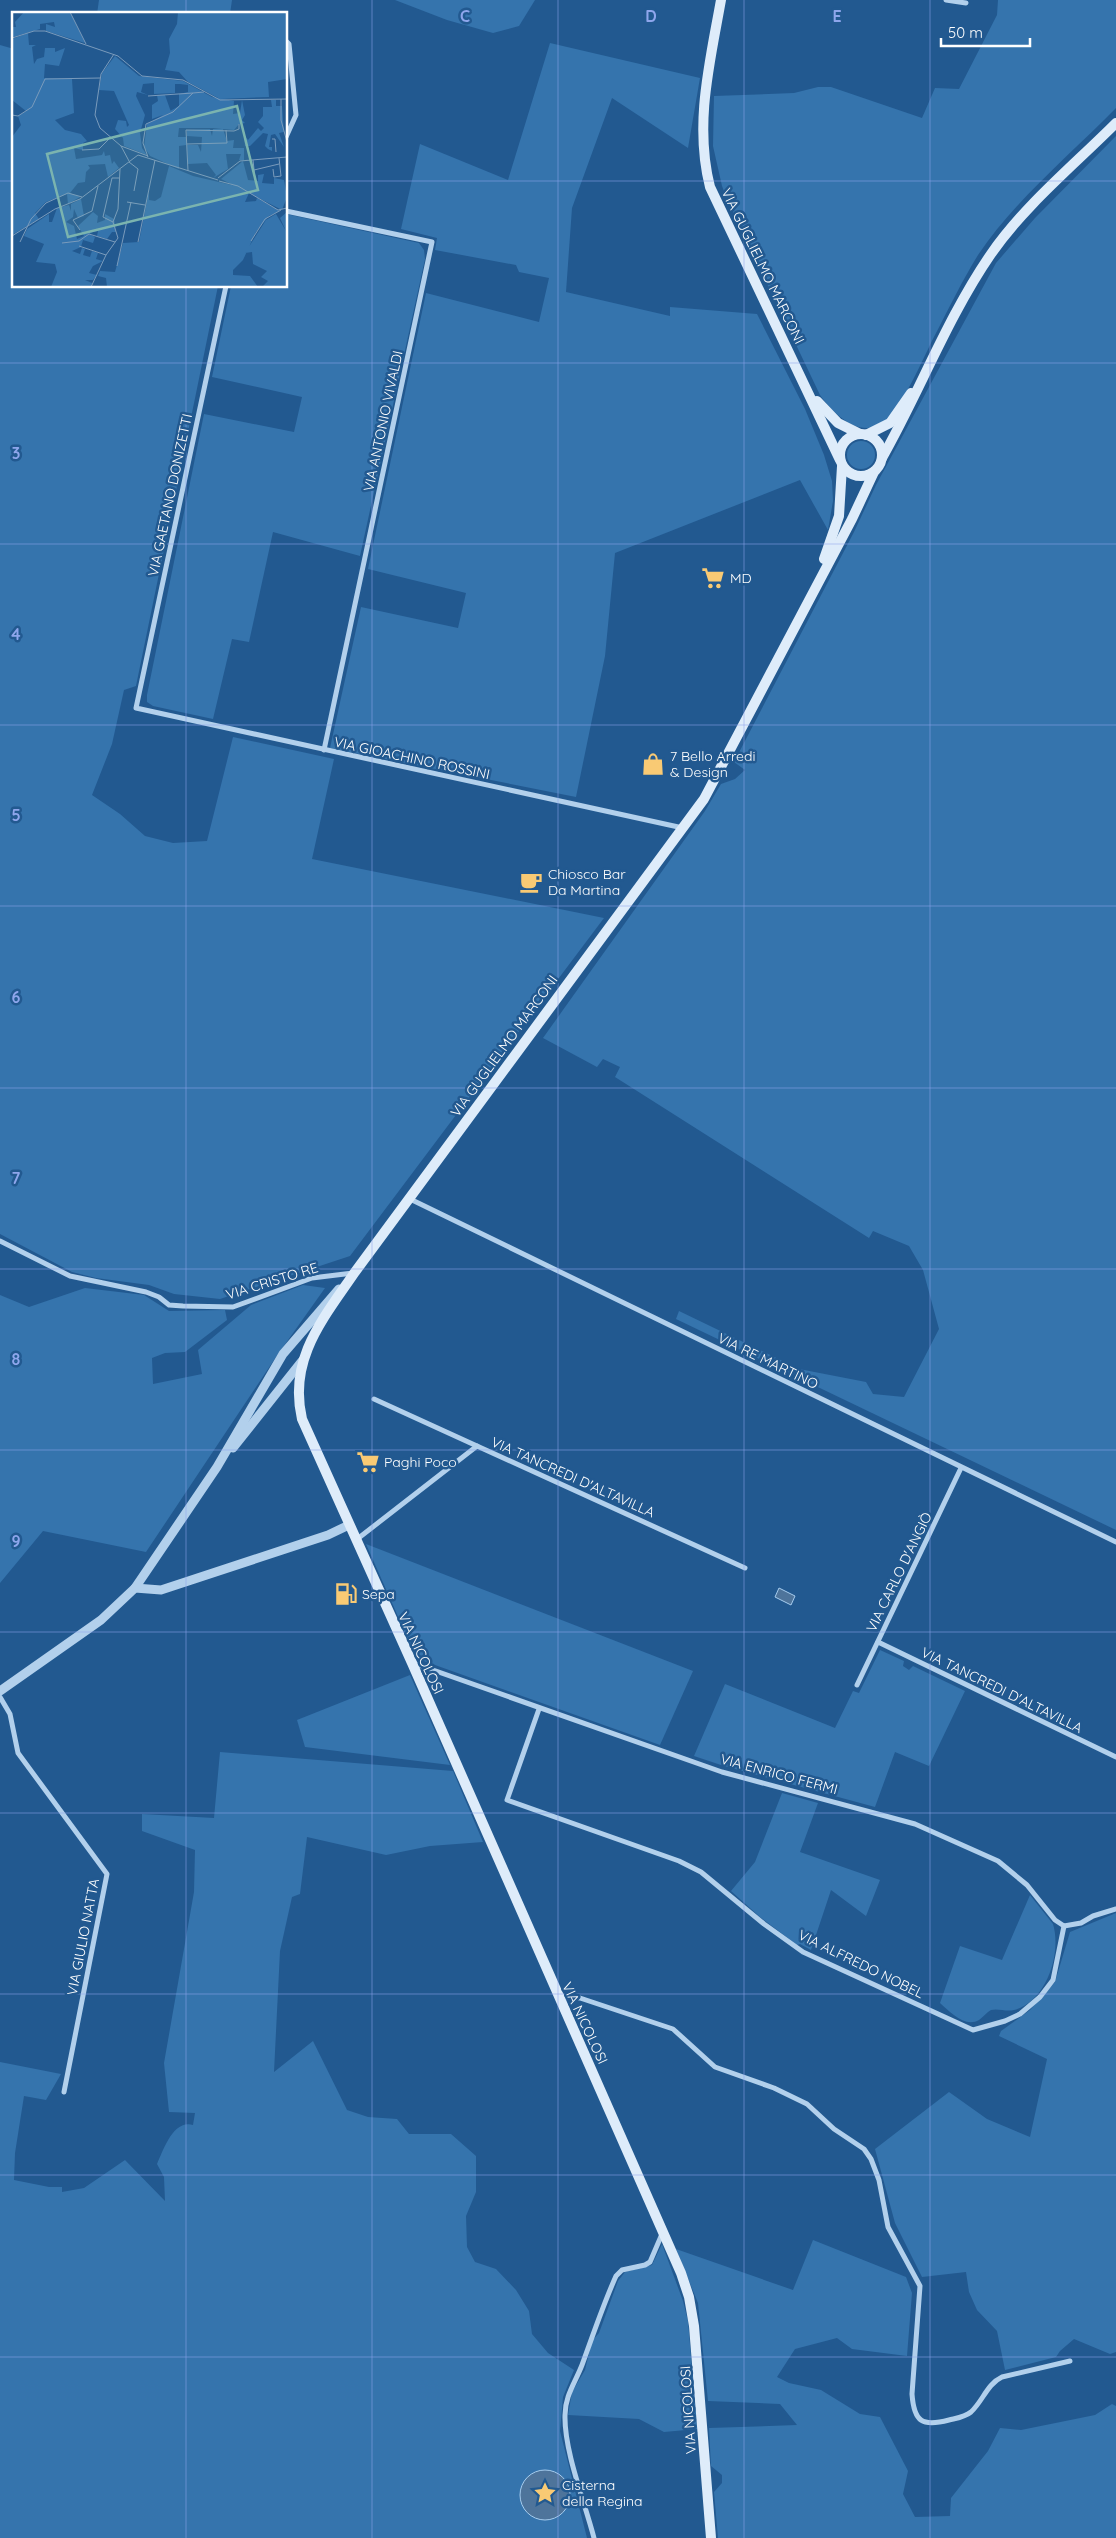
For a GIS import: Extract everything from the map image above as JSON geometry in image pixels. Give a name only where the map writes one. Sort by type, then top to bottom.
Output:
[{"type":"main road","name":"VIA GUGLIELMO MARCONI","points":[[721,0],[704,105],[702,131],[706,168],[718,208],[808,391]]},
{"type":"main road","points":[[811,593],[852,519],[874,472],[903,420],[925,372],[973,283],[1002,240],[1116,122]]},
{"type":"main road","points":[[811,593],[839,516],[843,444],[853,435],[863,434],[890,423],[925,372]]},
{"type":"main road","points":[[808,391],[838,424],[863,434],[879,445],[882,458]]},
{"type":"main road","points":[[808,391],[841,463],[855,476],[861,477],[874,472]]},
{"type":"main road","name":"VIA GUGLIELMO MARCONI","points":[[349,1525],[302,1419],[297,1401],[298,1380],[302,1361],[320,1324],[355,1272],[704,799],[811,593]]},
{"type":"main road","name":"VIA NICOLOSI","points":[[349,1525],[664,2232],[689,2297],[694,2326],[711,2538]]},
{"type":"street","points":[[946,0],[966,3]]},
{"type":"street","points":[[288,43],[296,115],[288,132]]},
{"type":"street","name":"VIA ANTONIO VIVALDI","points":[[288,211],[432,242],[324,750]]},
{"type":"street","name":"VIA GAETANO DONIZETTI","points":[[136,708],[226,288]]},
{"type":"street","name":"VIA GIOACHINO ROSSINI","points":[[136,708],[683,828]]},
{"type":"street","name":"VIA RE MARTINO","points":[[410,1198],[1116,1542]]},
{"type":"street","name":"VIA CRISTO RE","points":[[0,1241],[70,1276],[146,1292],[159,1297],[169,1305],[233,1307],[312,1278],[355,1272]]},
{"type":"street","points":[[0,1691],[101,1620],[135,1588],[217,1467],[283,1354],[355,1272]]},
{"type":"street","points":[[217,1467],[302,1361]]},
{"type":"street","points":[[374,1399],[478,1446]]},
{"type":"street","name":"VIA TANCREDI D'ALTAVILLA","points":[[356,1540],[478,1446],[746,1568]]},
{"type":"street","name":"VIA CARLO D'ANGIÒ","points":[[857,1685],[961,1468]]},
{"type":"street","points":[[135,1588],[161,1590],[328,1535],[349,1525]]},
{"type":"street","name":"VIA TANCREDI D'ALTAVILLA","points":[[878,1642],[1116,1757]]},
{"type":"street","name":"VIA ENRICO FERMI","points":[[412,1663],[722,1772],[915,1824],[998,1861],[1027,1885],[1055,1920],[1064,1926]]},
{"type":"street","name":"VIA GIULIO NATTA","points":[[0,1697],[10,1714],[18,1753],[106,1874],[64,2092]]},
{"type":"street","name":"VIA ALFREDO NOBEL","points":[[539,1708],[507,1800],[679,1861],[701,1872],[764,1924],[803,1952],[973,2030],[1005,2021],[1020,2014],[1040,1997],[1052,1980],[1064,1926]]},
{"type":"street","points":[[1064,1926],[1081,1923],[1093,1916],[1116,1909]]},
{"type":"street","points":[[557,1995],[580,1998],[673,2029],[716,2067],[774,2088],[807,2104],[834,2129],[864,2149],[871,2159],[879,2180],[888,2227],[920,2286],[912,2394],[913,2408],[918,2418],[932,2425],[963,2416],[972,2411],[996,2380],[1070,2361]]},
{"type":"street","points":[[594,2538],[571,2456],[566,2428],[566,2405],[616,2276],[622,2270],[645,2265],[650,2262],[664,2232]]},
{"type":"shaded area","points":[[99,0],[232,0],[230,12],[97,12]]},
{"type":"shaded area","points":[[395,0],[535,0],[519,26],[493,33],[447,20]]},
{"type":"shaded area","points":[[998,0],[1116,0],[1116,108],[1009,215],[978,255],[912,382],[890,417],[874,427],[864,428],[856,426],[839,416],[820,395],[729,204],[722,186],[713,146],[714,96],[794,93],[818,87],[831,87],[922,118],[935,88],[959,89],[997,15]]},
{"type":"shaded area","points":[[550,43],[700,78],[688,148],[612,98],[572,208],[566,292],[670,316],[670,307],[757,314],[805,409],[824,455],[832,481],[833,501],[828,530],[800,480],[615,553],[605,656],[576,797],[330,748],[361,607],[458,628],[466,593],[368,569],[426,293],[539,322],[549,278],[519,272],[516,265],[435,250],[437,238],[401,229],[420,144],[508,180]]},
{"type":"shaded area","points":[[0,45],[12,48],[12,288],[218,288],[136,686],[124,690],[112,744],[92,795],[120,814],[145,836],[173,843],[207,841],[233,737],[334,759],[312,859],[604,918],[350,1256],[220,1299],[174,1294],[149,1285],[96,1278],[72,1272],[0,1234]]},
{"type":"shaded area","points":[[1116,136],[1116,1530],[676,1319],[679,1311],[799,1369],[866,1382],[873,1394],[904,1397],[939,1329],[923,1270],[909,1246],[873,1231],[869,1238],[615,1077],[620,1067],[603,1059],[597,1067],[543,1038],[705,811],[721,784],[735,779],[745,770],[734,762],[854,532],[876,485],[996,263],[1035,218]]},
{"type":"shaded area","points":[[288,214],[419,243],[424,250],[425,259],[360,556],[273,532],[249,642],[232,639],[213,719],[153,706],[147,702],[204,414],[294,432],[302,397],[212,377],[231,288],[288,288]]},
{"type":"shaded area","points":[[861,441],[871,445],[875,455],[871,465],[861,469],[851,465],[847,455],[851,445]]},
{"type":"shaded area","points":[[303,1285],[325,1288],[276,1357],[146,1552],[43,1531],[0,1583],[0,1295],[29,1307],[85,1288],[144,1295],[169,1311],[225,1310],[227,1320],[185,1352],[165,1353],[152,1358],[153,1384],[202,1374],[198,1350],[251,1305]]},
{"type":"shaded area","points":[[366,1544],[693,1671],[660,1745],[421,1660],[415,1655]]},
{"type":"shaded area","points":[[779,1588],[795,1596],[791,1605],[775,1597]]},
{"type":"shaded area","points":[[880,1650],[904,1661],[903,1666],[909,1670],[913,1666],[965,1691],[929,1766],[895,1752],[875,1807],[694,1756],[725,1684],[835,1728],[853,1691],[859,1693]]},
{"type":"shaded area","points":[[410,1675],[450,1765],[305,1747],[297,1720]]},
{"type":"shaded area","points":[[220,1752],[453,1771],[483,1842],[430,1846],[386,1855],[307,1837],[300,1894],[292,1897],[280,1951],[274,2072],[313,2041],[347,2110],[368,2117],[397,2119],[409,2134],[451,2134],[476,2156],[476,2192],[466,2216],[467,2247],[475,2262],[496,2269],[516,2290],[529,2311],[532,2334],[548,2353],[574,2370],[563,2397],[560,2431],[587,2538],[0,2538],[0,2062],[61,2074],[46,2100],[24,2096],[15,2153],[14,2180],[49,2187],[62,2187],[62,2192],[84,2188],[125,2160],[165,2201],[164,2177],[157,2164],[174,2131],[186,2124],[193,2125],[195,2113],[169,2112],[164,2063],[194,1892],[195,1850],[142,1831],[142,1814],[214,1818]]},
{"type":"shaded area","points":[[782,1793],[818,1803],[800,1852],[880,1880],[866,1916],[831,1890],[811,1950],[800,1944],[797,1945],[760,1917],[731,1891],[755,1862]]},
{"type":"shaded area","points":[[1030,1895],[1053,1924],[1055,1936],[1053,1962],[1043,1987],[1025,2005],[1014,2010],[991,2010],[974,2022],[963,2021],[940,2003],[960,1946],[1002,1960]]},
{"type":"shaded area","points":[[1116,1913],[1116,2352],[1110,2354],[1074,2339],[1056,2357],[1005,2370],[997,2331],[977,2310],[969,2292],[966,2272],[922,2277],[895,2223],[875,2149],[949,2092],[987,2119],[1030,2137],[1047,2059],[999,2036],[1001,2031],[1030,2010],[1055,1982],[1070,1932]]},
{"type":"shaded area","points":[[813,2240],[906,2277],[912,2293],[907,2356],[852,2349],[837,2338],[795,2349],[777,2377],[789,2383],[821,2390],[860,2414],[880,2417],[908,2471],[903,2494],[915,2517],[950,2516],[951,2498],[988,2451],[1000,2428],[1021,2430],[1095,2415],[1112,2404],[1116,2406],[1116,2538],[718,2538],[714,2492],[722,2483],[722,2475],[711,2466],[709,2428],[797,2425],[780,2404],[708,2401],[698,2303],[676,2249],[793,2290]]},
{"type":"shaded area","points":[[662,2244],[683,2301],[688,2321],[697,2429],[664,2432],[639,2419],[568,2415],[572,2392],[585,2370],[592,2341],[599,2333],[618,2281],[625,2272],[652,2265]]},
{"type":"shaded area","name":"Cisterna della Regina","points":[[545,2470],[554,2472],[565,2481],[570,2495],[568,2504],[559,2515],[545,2520],[536,2518],[525,2509],[520,2495],[522,2486],[531,2475]]},
{"type":"place","name":"MD","points":[[713,578]]},
{"type":"place","name":"7 Bello Arredi & Design","points":[[653,764]]},
{"type":"place","name":"Chiosco Bar Da Martina","points":[[531,882]]},
{"type":"place","name":"Paghi Poco","points":[[368,1462]]},
{"type":"place","name":"Sepa","points":[[346,1594]]},
{"type":"place","name":"Cisterna della Regina","points":[[545,2493]]}]
